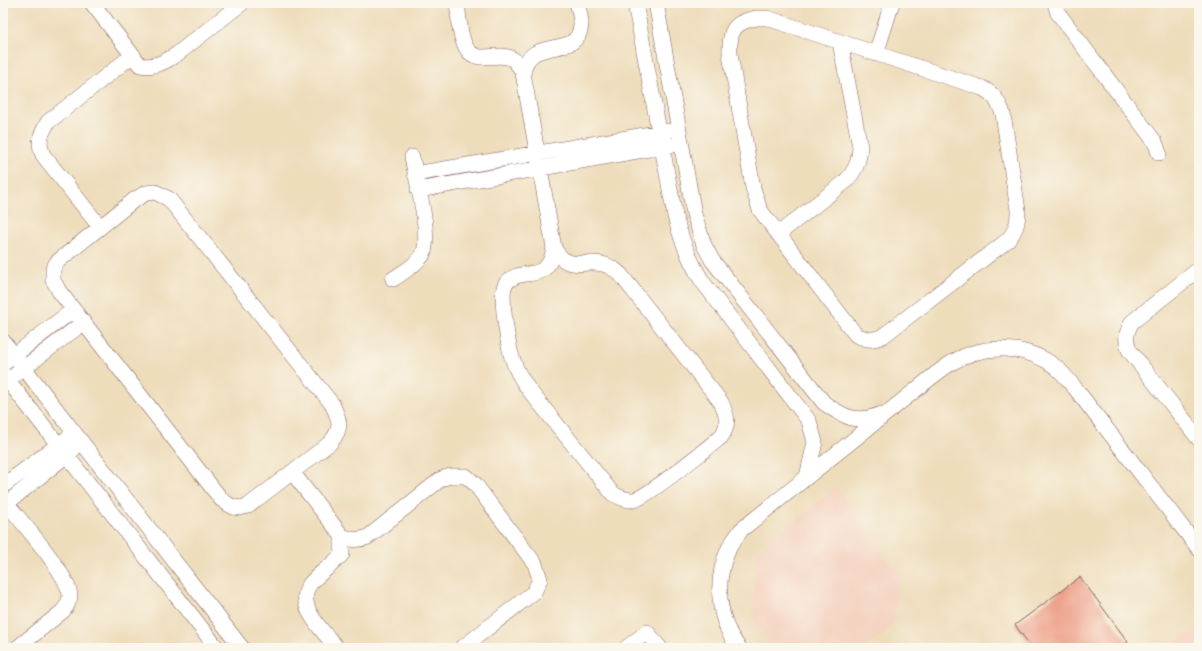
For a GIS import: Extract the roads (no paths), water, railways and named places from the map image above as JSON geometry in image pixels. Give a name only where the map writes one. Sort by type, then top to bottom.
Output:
[{"type":"street","points":[[92,3],[140,64],[147,66],[165,62],[242,3]]},
{"type":"street","points":[[457,3],[463,37],[468,50],[475,56],[487,58],[503,56],[513,60],[523,73]]},
{"type":"street","points":[[554,248],[559,256],[572,265],[596,262],[614,268],[721,402],[726,412],[728,420],[726,430],[721,437],[649,492],[633,500],[623,499],[613,494],[529,390],[519,375],[513,362],[503,306],[502,293],[505,286],[511,279],[541,271],[552,260],[554,248],[523,73],[528,57],[534,53],[568,45],[575,38],[581,25],[577,3]]},
{"type":"street","points":[[635,3],[675,216],[690,261],[719,303],[798,404],[809,421],[815,442],[807,477]]},
{"type":"street","points":[[656,3],[698,229],[712,260],[815,394],[824,403],[846,417],[855,419],[869,419],[892,409]]},
{"type":"street","points":[[876,54],[892,3]]},
{"type":"street","points":[[1055,3],[1058,13],[1155,142],[1159,153]]},
{"type":"street","points":[[756,18],[767,18],[876,54],[982,88],[994,96],[1003,114],[1018,210],[1018,222],[1015,231],[1008,240],[883,336],[868,341],[856,335],[760,210],[753,188],[730,54],[729,39],[732,30],[739,23],[756,18]]},
{"type":"street","points":[[778,234],[845,182],[854,172],[859,162],[860,147],[840,42]]},
{"type":"street","points":[[100,227],[43,155],[39,140],[41,133],[48,122],[133,55]]},
{"type":"street","points":[[415,174],[679,129]]},
{"type":"street","points":[[418,190],[682,144]]},
{"type":"street","points":[[393,279],[422,257],[426,247],[426,235],[412,157]]},
{"type":"street","points":[[146,193],[162,194],[169,199],[332,404],[339,419],[340,427],[337,435],[330,443],[248,506],[240,508],[231,507],[221,499],[83,323],[53,280],[53,269],[57,262],[100,227],[134,200],[146,193]]},
{"type":"street","points":[[1199,269],[1132,322],[1127,330],[1125,339],[1129,350],[1199,439]]},
{"type":"street","points":[[8,360],[74,310]]},
{"type":"street","points":[[83,323],[24,368],[5,377],[216,648]]},
{"type":"street","points":[[3,341],[8,360],[24,368],[242,648]]},
{"type":"street","points":[[739,648],[733,640],[724,618],[718,590],[722,567],[729,547],[741,530],[953,361],[979,351],[1000,349],[1022,351],[1040,358],[1056,368],[1075,388],[1199,549]]},
{"type":"street","points":[[17,648],[63,611],[68,604],[70,597],[65,578],[5,501],[62,450],[78,438]]},
{"type":"street","points":[[3,486],[62,450]]},
{"type":"street","points":[[292,472],[342,536],[350,540],[360,540],[368,537],[441,479],[450,476],[466,476],[475,484],[535,564],[540,579],[534,592],[462,648]]},
{"type":"street","points":[[338,648],[308,609],[306,590],[311,583],[342,554],[344,545],[342,536]]},
{"type":"street","points":[[626,648],[647,632],[660,648]]}]
